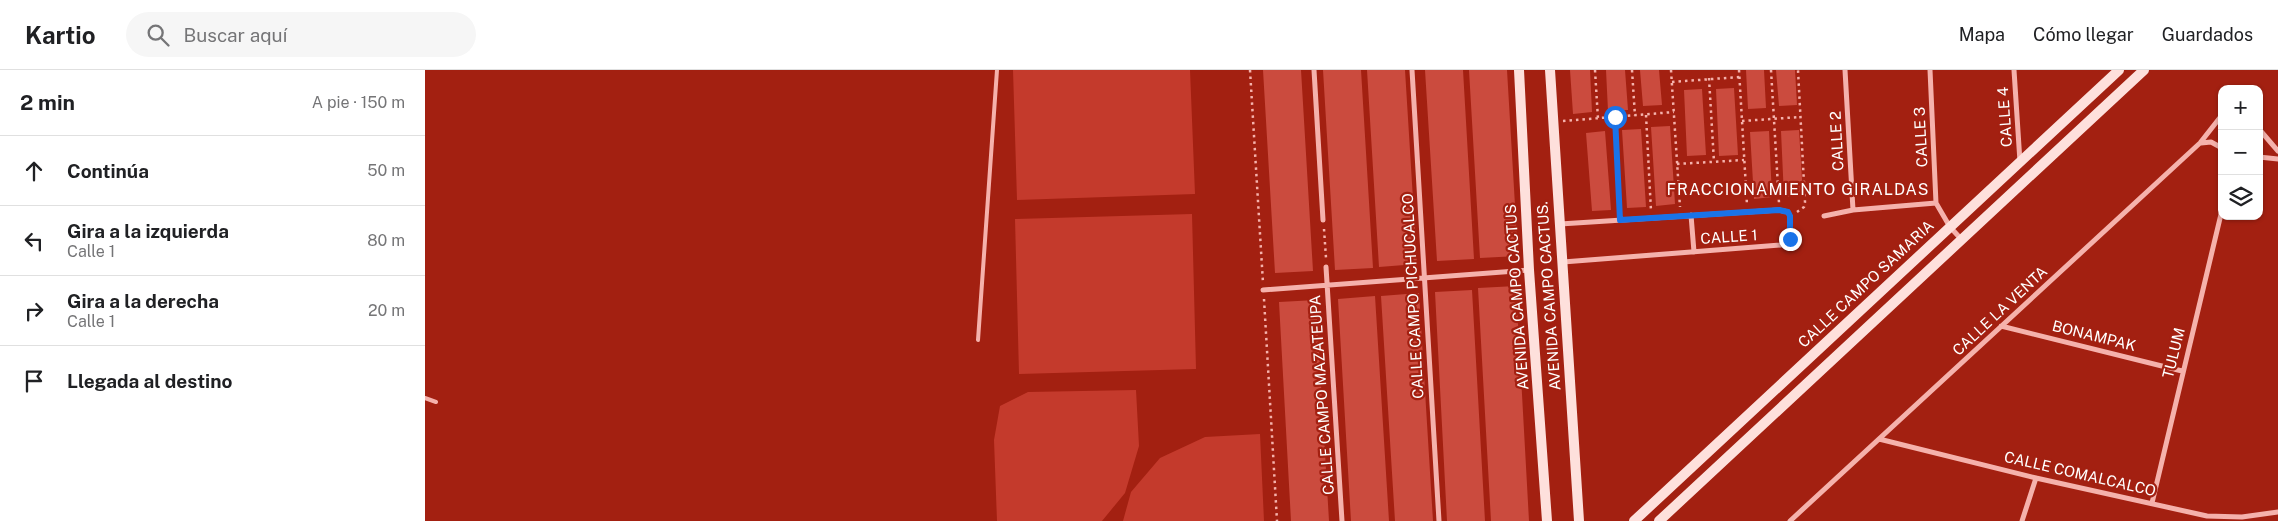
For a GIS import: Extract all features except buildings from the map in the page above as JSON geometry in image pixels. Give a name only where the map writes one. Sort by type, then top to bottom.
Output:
[{"type":"street","points":[[1314,70],[1323,220]]},
{"type":"street","name":"CALLE CAMPO PICHUCALCO","points":[[1412,70],[1439,521]]},
{"type":"street","name":"AVENIDA CAMPO CACTUS","points":[[1519,70],[1529,270],[1547,521]]},
{"type":"street","name":"AVENIDA CAMPO CACTUS.","points":[[1550,70],[1579,521]]},
{"type":"street","name":"CALLE 2","points":[[1845,70],[1853,210]]},
{"type":"street","name":"CALLE 3","points":[[1930,70],[1936,203]]},
{"type":"street","name":"CALLE 4","points":[[2014,70],[2020,162]]},
{"type":"street","name":"CALLE CAMPO SAMARIA","points":[[1634,521],[2119,70]]},
{"type":"street","points":[[1659,521],[2144,70]]},
{"type":"street","name":"CALLE LA VENTA","points":[[1790,521],[2200,143],[2218,120]]},
{"type":"street","points":[[2260,130],[2278,152]]},
{"type":"street","points":[[2200,143],[2211,142],[2218,146]]},
{"type":"street","points":[[2263,157],[2278,159]]},
{"type":"street","points":[[1824,216],[1853,210],[1936,203],[1950,227],[1961,240]]},
{"type":"street","points":[[1779,210],[1788,212],[1790,216]]},
{"type":"street","name":"CALLE 1","points":[[1560,224],[1779,210]]},
{"type":"street","points":[[1691,215],[1694,252]]},
{"type":"street","name":"CALLE 1","points":[[1562,262],[1787,243],[1790,235],[1790,216]]},
{"type":"street","name":"TULUM","points":[[2152,503],[2220,220]]},
{"type":"street","name":"CALLE CAMPO MAZATEUPA","points":[[1327,267],[1342,521]]},
{"type":"street","points":[[1263,290],[1529,270]]},
{"type":"street","name":"BONAMPAK","points":[[2001,326],[2182,371]]},
{"type":"street","name":"CALLE COMALCALCO","points":[[1879,439],[2036,478],[2216,517],[2242,517],[2278,512]]},
{"type":"street","points":[[2021,521],[2036,478]]},
{"type":"lane","points":[[978,340],[997,70]]},
{"type":"lane","points":[[425,398],[436,402]]},
{"type":"path","points":[[1595,70],[1598,118]]},
{"type":"path","points":[[1632,70],[1635,116]]},
{"type":"path","points":[[1671,70],[1681,216]]},
{"type":"path","points":[[1739,70],[1748,212]]},
{"type":"path","points":[[1771,70],[1779,210]]},
{"type":"path","points":[[1790,216],[1801,210],[1805,202],[1798,70]]},
{"type":"path","points":[[1672,82],[1739,77]]},
{"type":"path","points":[[1709,78],[1713,162]]},
{"type":"path","points":[[1554,122],[1674,112]]},
{"type":"path","points":[[1646,115],[1651,218]]},
{"type":"path","points":[[1615,117],[1620,220]]},
{"type":"path","points":[[1742,121],[1801,117]]},
{"type":"path","points":[[1677,164],[1744,160]]},
{"type":"path","points":[[1323,220],[1327,267]]},
{"type":"shaded area","points":[[1013,70],[1190,70],[1195,194],[1017,200]]},
{"type":"shaded area","points":[[1192,214],[1196,369],[1019,374],[1015,219]]},
{"type":"shaded area","points":[[1136,390],[1139,446],[1125,493],[1102,521],[997,521],[994,440],[1000,406],[1028,392]]},
{"type":"shaded area","points":[[1260,434],[1264,521],[1123,521],[1131,492],[1160,458],[1205,437]]},
{"type":"district","name":"FRACCIONAMIENTO GIRALDAS","points":[[1798,189]]},
{"type":"route","points":[[1615,117],[1620,220],[1784,210],[1790,216],[1790,239]]}]
